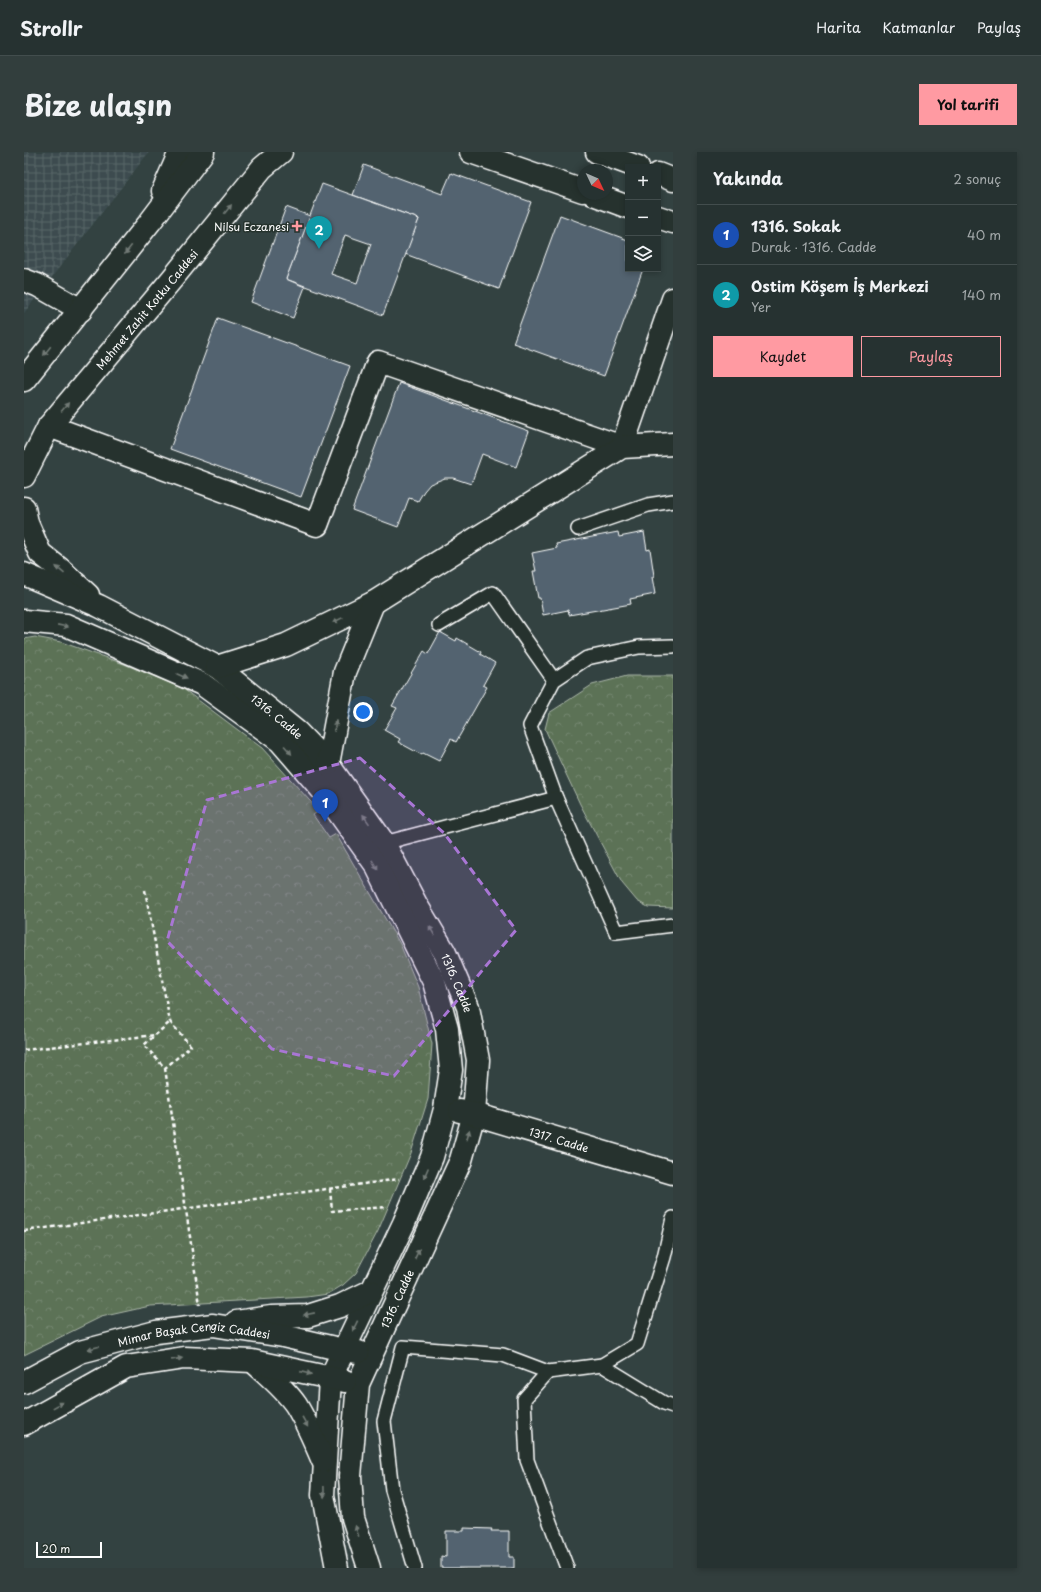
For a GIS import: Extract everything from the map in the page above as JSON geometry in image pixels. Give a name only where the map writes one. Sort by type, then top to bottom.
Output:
[{"type":"street","points":[[150,222],[180,152]]},
{"type":"street","points":[[24,380],[81,310],[203,152]]},
{"type":"street","name":"Mehmet Zahit Kotku Caddesi","points":[[24,476],[50,426],[172,280],[262,168],[281,152]]},
{"type":"street","points":[[471,152],[577,189]]},
{"type":"street","points":[[597,152],[630,164]]},
{"type":"street","points":[[661,175],[673,180]]},
{"type":"street","points":[[610,200],[625,205]]},
{"type":"street","points":[[661,218],[673,222]]},
{"type":"street","points":[[28,280],[81,310]]},
{"type":"street","points":[[217,667],[286,645],[373,603],[622,447],[673,299]]},
{"type":"street","points":[[50,426],[317,525],[378,362],[622,447],[673,444]]},
{"type":"street","points":[[24,508],[27,523],[40,553],[60,569],[99,606]]},
{"type":"street","name":"1316. Cadde","points":[[24,574],[99,606],[217,667],[297,732],[328,764],[384,843],[417,906],[445,953],[468,1007],[478,1060],[474,1114],[461,1160],[358,1384],[350,1476],[353,1518],[369,1568]]},
{"type":"street","points":[[328,764],[344,672],[373,603]]},
{"type":"street","name":"1316. Cadde","points":[[24,620],[66,625],[202,684],[280,741],[324,792],[376,865],[434,982],[447,1029],[451,1070],[445,1109],[432,1157],[412,1206],[330,1379],[324,1495],[337,1568]]},
{"type":"street","name":"1317. Cadde","points":[[445,1109],[474,1114],[673,1173]]},
{"type":"street","points":[[208,1326],[271,1317],[308,1316],[340,1306],[371,1291]]},
{"type":"street","name":"Mimar Başak Cengiz Caddesi","points":[[24,1382],[80,1352],[156,1332],[208,1326],[283,1336],[343,1350],[372,1353]]},
{"type":"street","name":"Mimar Başak Cengiz Caddesi","points":[[24,1424],[126,1367],[184,1358],[252,1361],[358,1384]]},
{"type":"street","points":[[252,1361],[278,1384],[296,1405],[312,1434],[325,1466]]},
{"type":"lane","points":[[578,529],[648,505],[673,501]]},
{"type":"lane","points":[[439,625],[493,593],[554,680]]},
{"type":"lane","points":[[673,646],[639,647],[587,658],[554,680],[530,726],[556,798],[616,932],[673,925]]},
{"type":"lane","points":[[384,843],[556,798]]},
{"type":"lane","points":[[415,1568],[392,1490],[384,1421],[403,1346],[503,1355],[548,1372],[602,1365],[637,1344],[664,1257],[673,1218]]},
{"type":"lane","points":[[602,1365],[664,1403],[673,1406]]},
{"type":"lane","points":[[548,1372],[524,1399],[527,1460],[567,1568]]},
{"type":"path","points":[[145,890],[170,1022],[191,1046],[165,1068]]},
{"type":"path","points":[[170,1022],[144,1044],[165,1068],[186,1209],[208,1326]]},
{"type":"path","points":[[24,1050],[155,1035]]},
{"type":"path","points":[[24,1231],[425,1175]]},
{"type":"path","points":[[330,1189],[332,1211],[412,1206]]},
{"type":"highlighted area","points":[[360,758],[444,833],[516,930],[394,1076],[272,1049],[167,941],[207,800]]},
{"type":"shaded area","points":[[24,152],[149,152],[24,313]]},
{"type":"green space","points":[[35,637],[61,642],[124,664],[182,688],[262,748],[319,811],[313,815],[329,838],[336,834],[400,944],[418,987],[432,1044],[428,1099],[411,1153],[378,1231],[356,1273],[343,1285],[328,1294],[307,1297],[150,1306],[101,1317],[24,1355],[24,639]]},
{"type":"green space","points":[[627,676],[673,676],[673,908],[648,907],[637,901],[622,883],[580,804],[545,729],[549,713],[592,685]]},
{"type":"building","points":[[364,165],[442,194],[451,173],[531,202],[499,289],[405,254],[419,219],[353,195]]},
{"type":"building","points":[[322,184],[419,219],[383,315],[286,279]],"holes":[[[345,235],[371,244],[357,283],[331,274]]]},
{"type":"building","points":[[286,207],[310,216],[286,279],[305,287],[293,318],[251,302]]},
{"type":"building","points":[[560,215],[625,239],[625,272],[642,272],[604,376],[513,343]]},
{"type":"building","points":[[218,318],[350,366],[301,497],[170,449]]},
{"type":"building","points":[[399,383],[529,431],[516,467],[482,454],[471,484],[453,478],[445,478],[430,484],[418,501],[409,498],[398,527],[352,510]]},
{"type":"building","points":[[618,532],[619,537],[644,532],[647,550],[650,549],[655,594],[630,599],[631,604],[569,615],[568,610],[543,615],[533,571],[536,571],[532,553],[557,548],[556,544]]},
{"type":"building","points":[[440,632],[456,641],[457,638],[481,652],[480,654],[495,663],[483,685],[487,687],[456,742],[451,739],[439,761],[423,753],[422,755],[398,742],[400,739],[384,730],[397,708],[392,706],[424,651],[428,654]]},
{"type":"building","points":[[464,1528],[509,1531],[509,1557],[514,1557],[514,1568],[441,1568],[441,1556],[446,1557],[446,1531],[464,1531]]},
{"type":"place","name":"Nilsu Eczanesi","points":[[297,226]]},
{"type":"place","name":"Ostim Köşem İş Merkezi","points":[[319,249]]},
{"type":"place","name":"1316. Sokak","points":[[325,822]]}]
